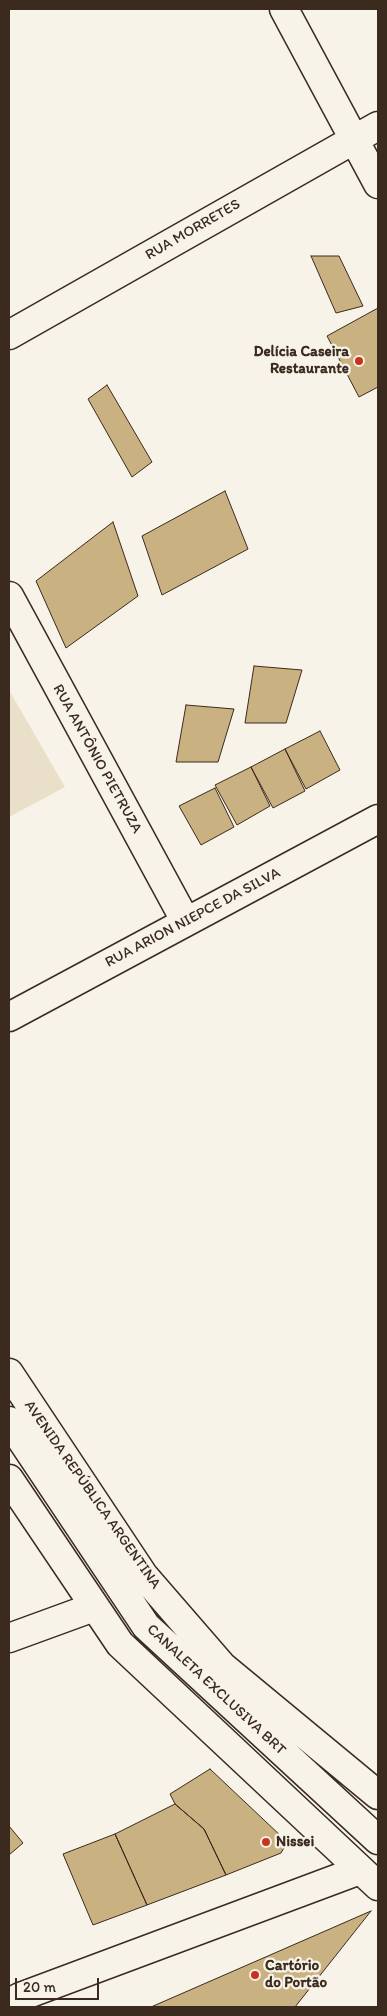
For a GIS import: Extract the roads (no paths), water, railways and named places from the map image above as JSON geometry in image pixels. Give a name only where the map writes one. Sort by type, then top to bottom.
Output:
[{"type":"street","points":[[284,9],[378,184]]},
{"type":"street","name":"RUA MORRETES","points":[[9,336],[378,126]]},
{"type":"street","name":"RUA ANTÔNIO PIETRUZA","points":[[9,596],[186,922]]},
{"type":"street","name":"RUA ARION NIEPCE DA SILVA","points":[[9,1017],[378,819]]},
{"type":"street","name":"AVENIDA REPÚBLICA ARGENTINA","points":[[9,1374],[144,1576],[222,1666],[378,1795]]},
{"type":"street","name":"CANALETA EXCLUSIVA BRT","points":[[9,1421],[146,1626],[378,1840]]},
{"type":"street","points":[[9,1478],[120,1644],[369,1878],[20,1997],[9,2004]]},
{"type":"street","points":[[9,1638],[94,1607]]},
{"type":"place","name":"Delícia Caseira Restaurante","points":[[359,361]]},
{"type":"place","name":"Nissei","points":[[266,1842]]},
{"type":"place","name":"Cartório do Portão","points":[[255,1975]]}]
